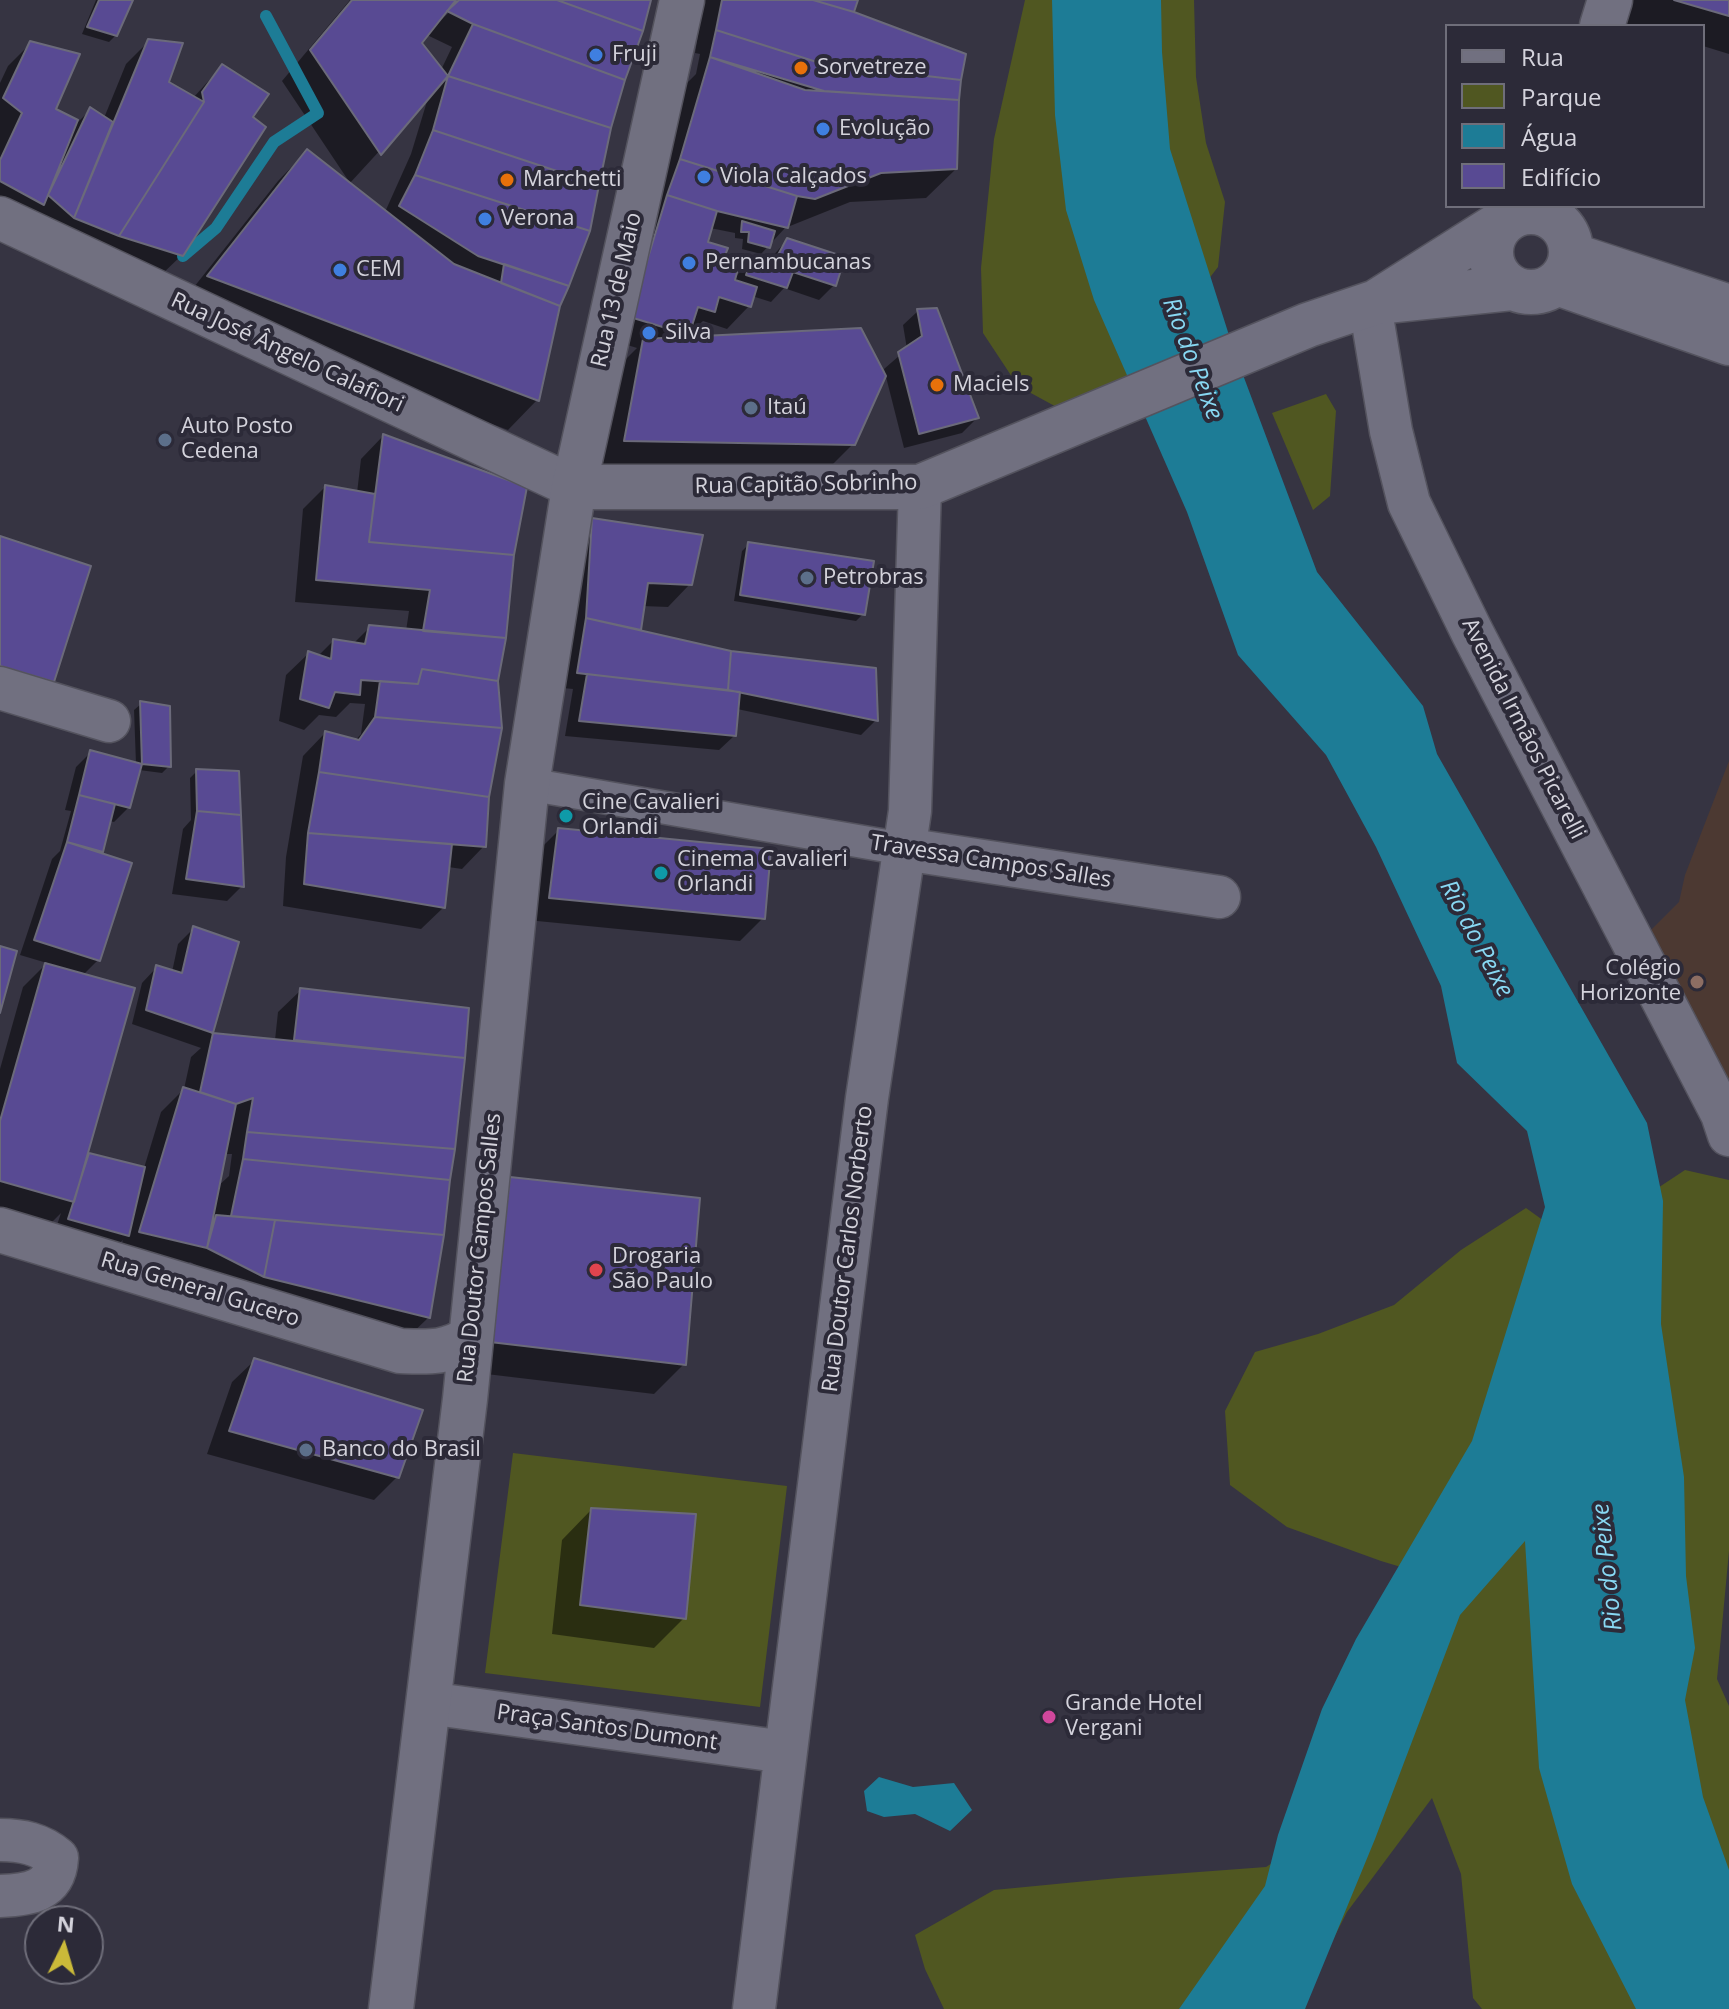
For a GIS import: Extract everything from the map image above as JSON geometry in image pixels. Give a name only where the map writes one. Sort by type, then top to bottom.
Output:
[{"type":"street","name":"Rua 13 de Maio","points":[[574,487],[682,0]]},
{"type":"street","points":[[1603,24],[1610,0]]},
{"type":"street","points":[[1373,303],[1530,214]]},
{"type":"street","points":[[1373,303],[1512,288],[1527,292],[1543,290],[1564,269],[1569,240],[1562,226],[1530,214],[1494,234],[1490,249],[1492,265],[1500,278],[1512,288]]},
{"type":"street","name":"Rua José Ângelo Calafiori","points":[[0,218],[574,487]]},
{"type":"street","points":[[1564,269],[1729,307]]},
{"type":"street","points":[[1564,269],[1729,343]]},
{"type":"street","name":"Rua Capitão Sobrinho","points":[[574,487],[920,487],[1308,325],[1373,303]]},
{"type":"street","name":"Avenida Irmãos Picarelli","points":[[1373,303],[1391,431],[1409,503],[1472,632],[1722,1114],[1729,1135]]},
{"type":"street","name":"Rua Doutor Campos Salles","points":[[391,2009],[465,1399],[527,784],[574,487]]},
{"type":"street","name":"Rua Doutor Carlos Norberto","points":[[754,2009],[867,1098],[910,811],[920,487]]},
{"type":"street","points":[[0,688],[109,721]]},
{"type":"street","name":"Travessa Campos Salles","points":[[527,784],[904,849],[1219,897]]},
{"type":"street","name":"Rua General Gucero","points":[[0,1230],[400,1351],[436,1352],[458,1347],[471,1337]]},
{"type":"street","name":"Rua General Gucero","points":[[400,1351],[465,1399]]},
{"type":"street","name":"Praça Santos Dumont","points":[[428,1703],[785,1752]]},
{"type":"street","points":[[0,1840],[18,1840],[46,1849],[57,1858],[56,1873],[44,1887],[24,1895],[0,1896]]},
{"type":"shaded area","name":"Colégio Horizonte","points":[[1729,761],[1729,1119],[1642,939],[1679,902],[1685,875]]},
{"type":"green space","points":[[1025,0],[1194,0],[1196,77],[1206,143],[1225,202],[1218,267],[1171,328],[1125,380],[1073,416],[1018,386],[983,333],[981,268],[994,139]]},
{"type":"green space","points":[[1326,394],[1336,411],[1330,496],[1313,510],[1272,413]]},
{"type":"green space","points":[[1685,1170],[1729,1180],[1729,1551],[1717,1679],[1729,1706],[1729,2009],[1482,2009],[1473,1998],[1461,1874],[1432,1798],[1347,1912],[1317,1971],[1305,2009],[944,2009],[925,1969],[915,1935],[994,1890],[1266,1867],[1331,1825],[1441,1579],[1287,1527],[1230,1485],[1225,1411],[1255,1352],[1318,1334],[1394,1305],[1461,1250],[1526,1208],[1583,1249],[1632,1205]]},
{"type":"green space","points":[[513,1453],[787,1486],[760,1707],[485,1673]]},
{"type":"water","name":"Rio do Peixe","points":[[1052,0],[1161,0],[1170,149],[1234,351],[1317,572],[1423,706],[1437,754],[1647,1123],[1663,1201],[1661,1324],[1684,1477],[1686,1576],[1695,1648],[1685,1700],[1703,1797],[1729,1870],[1729,2009],[1636,2009],[1572,1884],[1539,1768],[1525,1541],[1460,1615],[1375,1839],[1305,2009],[1179,2009],[1265,1886],[1278,1835],[1322,1709],[1356,1639],[1472,1441],[1545,1207],[1527,1131],[1457,1063],[1441,986],[1376,847],[1326,755],[1238,655],[1187,512],[1094,300],[1066,210],[1055,115]]},
{"type":"water","points":[[879,1777],[913,1787],[954,1783],[972,1810],[950,1831],[915,1814],[884,1817],[867,1811],[864,1791]]},
{"type":"building","points":[[99,0],[133,0],[117,36],[87,27]]},
{"type":"building","points":[[352,0],[456,0],[422,43],[448,76],[381,155],[310,50]]},
{"type":"building","name":"Fruji","points":[[459,0],[557,0],[643,31],[625,80],[473,24],[447,11]]},
{"type":"building","points":[[557,0],[651,0],[643,31]]},
{"type":"building","points":[[722,0],[813,0],[854,12],[966,54],[961,80],[823,64],[716,30]]},
{"type":"building","points":[[813,0],[858,0],[854,12]]},
{"type":"building","points":[[1674,0],[1729,0],[1729,16]]},
{"type":"building","points":[[473,24],[625,80],[611,128],[448,76]]},
{"type":"building","name":"Sorvetreze","points":[[716,30],[823,64],[961,80],[959,100],[824,91],[710,57]]},
{"type":"building","points":[[148,39],[183,43],[169,82],[204,102],[119,236],[74,218]]},
{"type":"building","points":[[30,41],[80,54],[56,109],[78,120],[44,205],[0,181],[0,160],[22,113],[3,98]]},
{"type":"building","name":"Evolução","points":[[710,57],[805,90],[959,100],[957,169],[881,173],[815,199],[680,159]]},
{"type":"building","points":[[222,64],[269,94],[253,117],[266,127],[183,256],[119,236],[204,102],[202,92]]},
{"type":"building","points":[[448,76],[611,128],[599,185],[433,130]]},
{"type":"building","points":[[90,107],[113,122],[74,218],[48,195]]},
{"type":"building","name":"Marchetti","points":[[433,130],[599,185],[590,231],[415,175]]},
{"type":"building","name":"CEM","points":[[307,149],[454,264],[560,306],[539,401],[207,276]]},
{"type":"building","name":"Viola Calçados","points":[[680,159],[797,196],[788,228],[667,195]]},
{"type":"building","name":"Verona","points":[[415,175],[590,231],[569,286],[478,256],[399,206]]},
{"type":"building","name":"Pernambucanas","points":[[667,195],[717,211],[708,242],[728,248],[723,260],[739,265],[735,280],[757,287],[751,307],[719,297],[715,312],[698,307],[689,335],[630,317]]},
{"type":"building","points":[[742,221],[775,231],[770,248],[748,242],[749,232],[741,232]]},
{"type":"building","points":[[787,238],[845,257],[836,286],[793,272],[787,288],[746,275],[751,259],[778,255]]},
{"type":"building","points":[[504,264],[569,286],[560,306],[501,283]]},
{"type":"building","name":"Maciels","points":[[937,308],[979,418],[919,434],[898,352],[922,336],[917,309]]},
{"type":"building","name":"Itaú","points":[[861,328],[886,376],[855,445],[624,441],[643,339]]},
{"type":"building","points":[[383,434],[527,487],[514,555],[369,542]]},
{"type":"building","points":[[325,485],[375,494],[369,542],[514,555],[506,638],[423,631],[430,590],[316,580]]},
{"type":"building","points":[[592,518],[703,535],[692,585],[648,583],[641,630],[586,618]]},
{"type":"building","points":[[0,536],[91,566],[54,682],[0,666]]},
{"type":"building","name":"Petrobras","points":[[748,542],[874,561],[865,615],[740,595]]},
{"type":"building","points":[[586,618],[731,651],[728,690],[577,673]]},
{"type":"building","points":[[369,625],[506,638],[498,681],[422,669],[418,684],[361,680],[360,695],[335,692],[329,708],[300,699],[308,651],[331,659],[333,639],[365,644]]},
{"type":"building","points":[[731,651],[876,668],[878,721],[728,690]]},
{"type":"building","points":[[422,669],[498,681],[502,728],[375,717],[380,681],[418,684]]},
{"type":"building","points":[[587,674],[740,692],[736,736],[579,721]]},
{"type":"building","points":[[140,701],[170,706],[171,767],[142,764]]},
{"type":"building","points":[[375,717],[502,728],[489,797],[319,772],[325,731],[359,740]]},
{"type":"building","points":[[90,750],[142,764],[130,808],[79,795]]},
{"type":"building","points":[[196,769],[239,771],[241,815],[197,811]]},
{"type":"building","points":[[319,772],[489,797],[486,847],[308,833]]},
{"type":"building","points":[[79,795],[115,804],[103,852],[67,842]]},
{"type":"building","points":[[197,811],[241,815],[244,887],[186,879]]},
{"type":"building","name":"Cinema Cavalieri Orlandi","points":[[558,828],[771,849],[765,919],[549,898]]},
{"type":"building","points":[[308,833],[452,844],[445,908],[304,884]]},
{"type":"building","points":[[67,842],[132,863],[100,961],[34,940]]},
{"type":"building","points":[[193,926],[239,942],[213,1033],[146,1010],[156,965],[182,973]]},
{"type":"building","points":[[0,946],[17,951],[0,1013]]},
{"type":"building","points":[[45,963],[135,988],[74,1202],[0,1181],[0,1121]]},
{"type":"building","points":[[300,988],[469,1008],[465,1058],[294,1040]]},
{"type":"building","points":[[213,1033],[465,1058],[455,1149],[247,1132],[253,1098],[236,1104],[200,1092]]},
{"type":"building","points":[[183,1087],[236,1104],[207,1248],[139,1232]]},
{"type":"building","points":[[247,1132],[455,1149],[450,1180],[243,1159]]},
{"type":"building","points":[[89,1153],[145,1167],[129,1236],[68,1219]]},
{"type":"building","points":[[243,1159],[450,1180],[444,1235],[231,1216]]},
{"type":"building","name":"Drogaria São Paulo","points":[[510,1177],[700,1198],[686,1365],[490,1342]]},
{"type":"building","points":[[216,1215],[275,1220],[264,1277],[207,1248]]},
{"type":"building","points":[[275,1220],[444,1235],[430,1318],[264,1277]]},
{"type":"building","points":[[254,1358],[423,1410],[399,1478],[229,1431]]},
{"type":"building","points":[[591,1508],[696,1514],[686,1619],[580,1605]]},
{"type":"waterway","points":[[183,256],[216,228],[274,142],[318,113],[266,16]]},
{"type":"place","name":"Fruji","points":[[596,55]]},
{"type":"place","name":"Sorvetreze","points":[[801,68]]},
{"type":"place","name":"Evolução","points":[[823,129]]},
{"type":"place","name":"Viola Calçados","points":[[704,177]]},
{"type":"place","name":"Marchetti","points":[[507,180]]},
{"type":"place","name":"Verona","points":[[485,219]]},
{"type":"place","name":"Pernambucanas","points":[[689,263]]},
{"type":"place","name":"CEM","points":[[340,270]]},
{"type":"place","name":"Silva","points":[[649,333]]},
{"type":"place","name":"Maciels","points":[[937,385]]},
{"type":"place","name":"Itaú","points":[[751,408]]},
{"type":"place","name":"Auto Posto Cedena","points":[[165,440]]},
{"type":"place","name":"Petrobras","points":[[807,578]]},
{"type":"place","name":"Cine Cavalieri Orlandi","points":[[566,816]]},
{"type":"place","name":"Cinema Cavalieri Orlandi","points":[[661,873]]},
{"type":"place","name":"Colégio Horizonte","points":[[1697,982]]},
{"type":"place","name":"Drogaria São Paulo","points":[[596,1270]]},
{"type":"place","name":"Banco do Brasil","points":[[306,1450]]},
{"type":"place","name":"Grande Hotel Vergani","points":[[1049,1717]]}]
